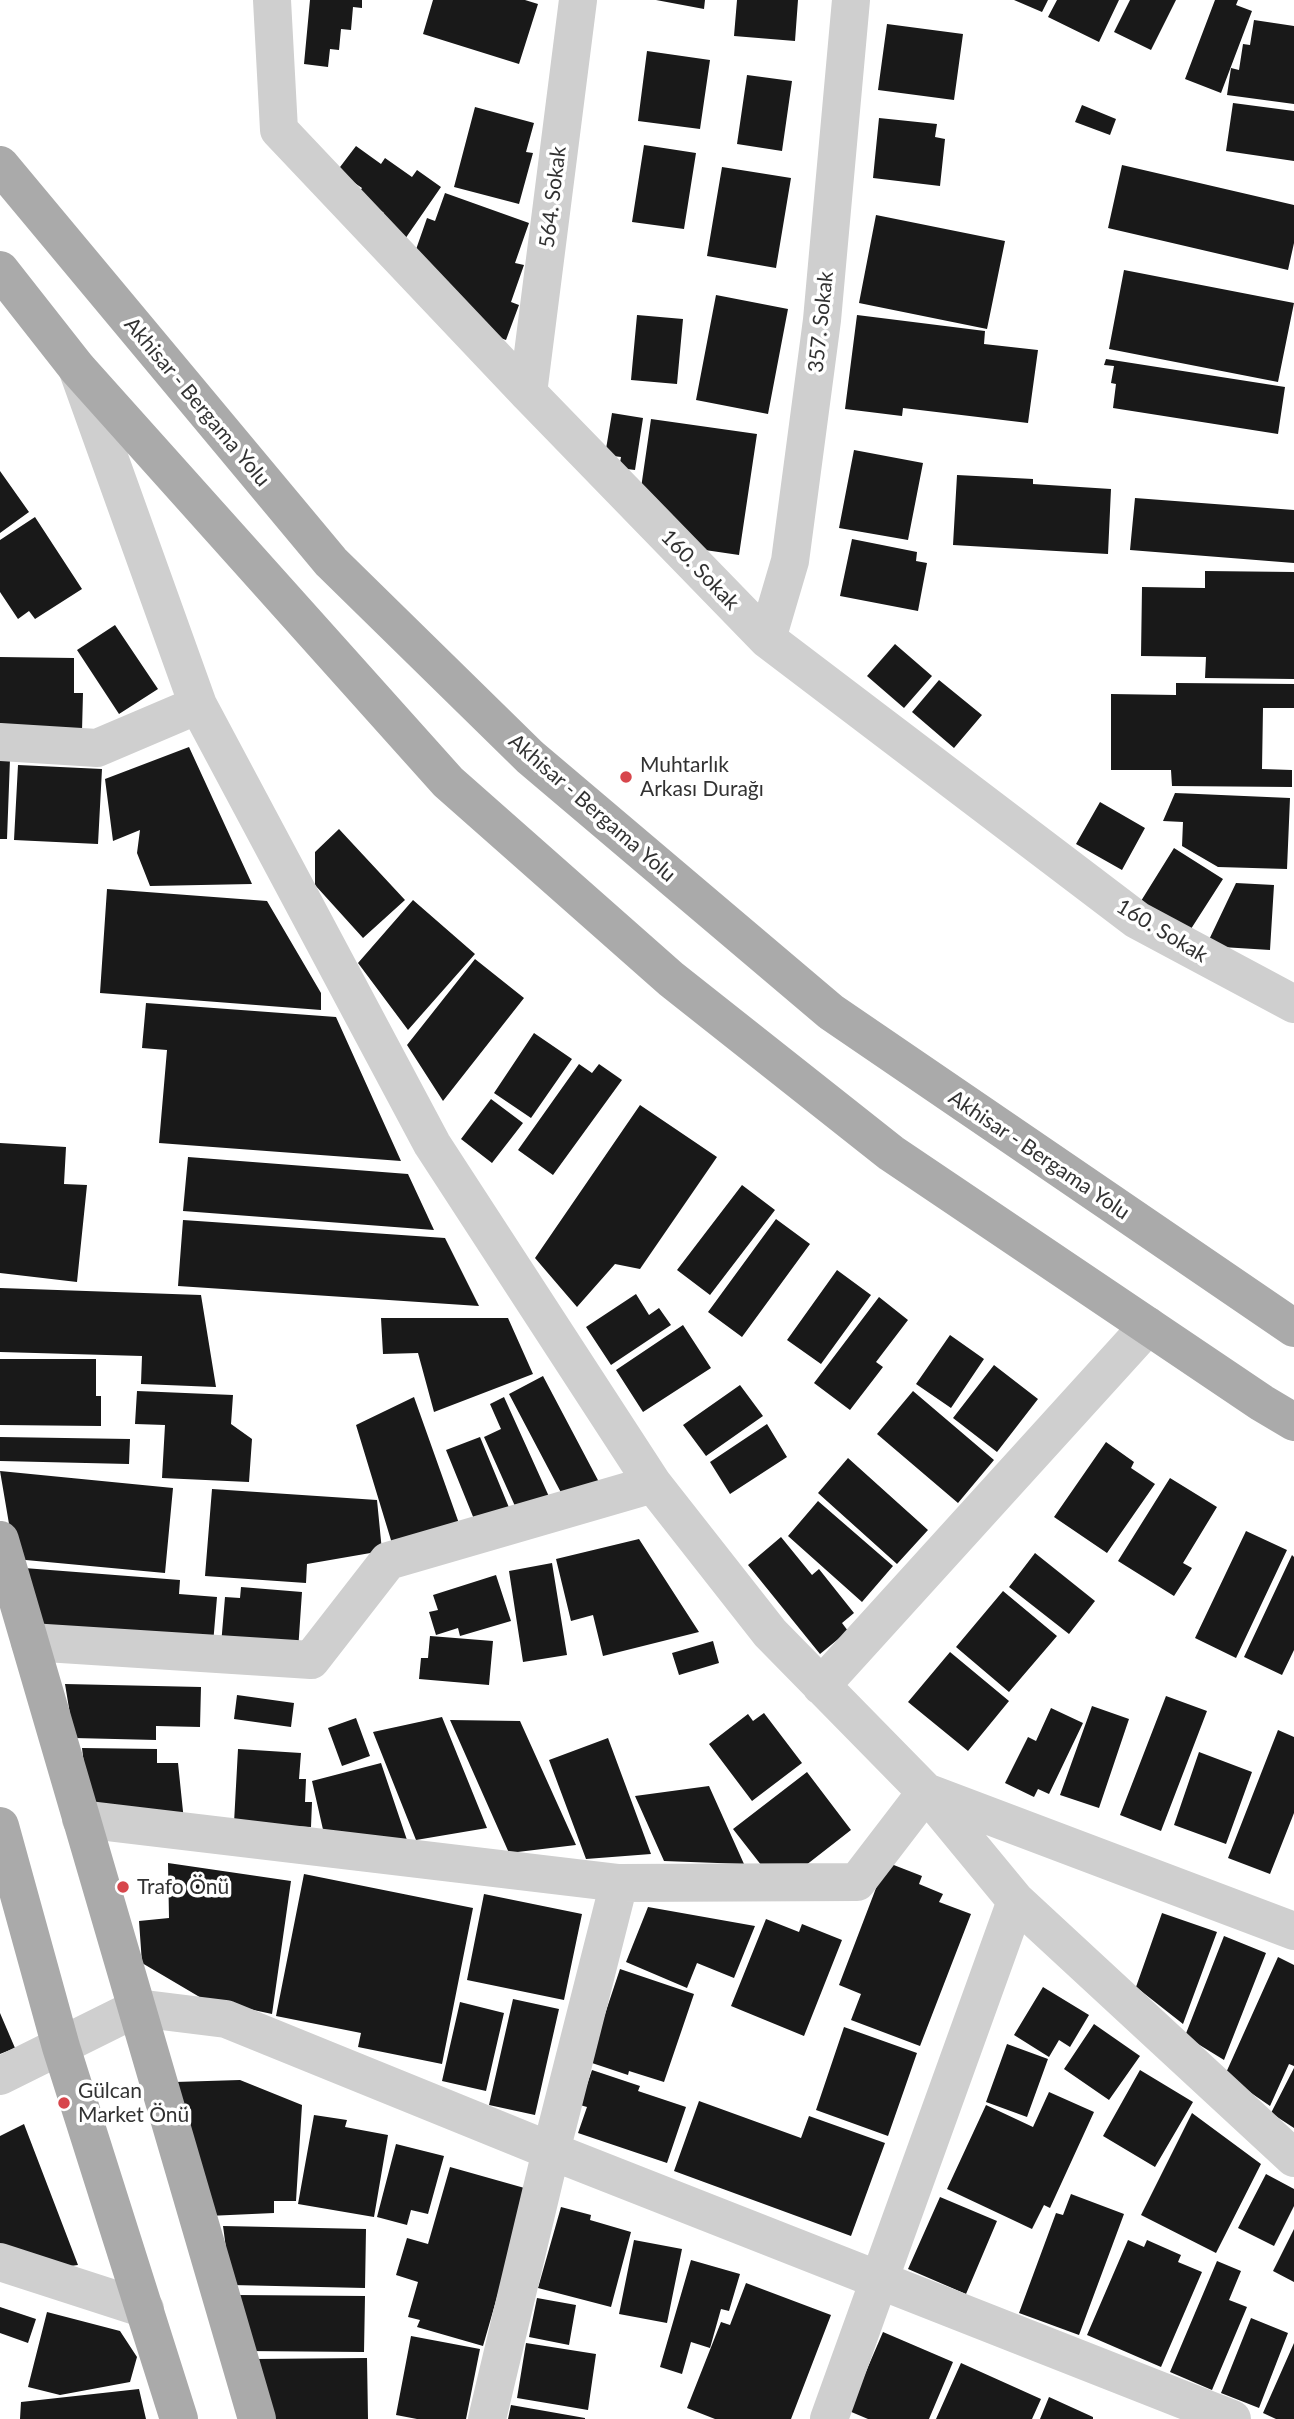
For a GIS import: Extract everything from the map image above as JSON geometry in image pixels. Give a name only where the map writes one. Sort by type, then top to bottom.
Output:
[{"type":"main road","name":"Akhisar - Bergama Yolu","points":[[0,165],[331,562],[530,757],[831,1012],[1294,1328]]},
{"type":"main road","points":[[0,270],[77,369],[448,782],[671,979],[881,1145],[1294,1422]]},
{"type":"main road","points":[[0,1540],[257,2419]]},
{"type":"main road","points":[[0,1826],[61,2047],[179,2419]]},
{"type":"street","name":"160. Sokak","points":[[272,0],[279,130],[528,393],[767,639],[1137,920],[1294,1004]]},
{"type":"street","name":"564. Sokak","points":[[528,393],[578,0]]},
{"type":"street","name":"357. Sokak","points":[[767,639],[790,561],[822,320],[851,0]]},
{"type":"street","points":[[77,369],[198,705],[432,1144],[653,1484],[770,1633],[926,1792],[1016,1900],[1294,2158]]},
{"type":"street","points":[[0,742],[97,748],[198,705]]},
{"type":"street","points":[[821,1686],[1148,1326]]},
{"type":"street","points":[[30,1642],[311,1660],[388,1561],[653,1484]]},
{"type":"street","points":[[82,1819],[619,1883],[857,1882],[926,1792]]},
{"type":"street","points":[[926,1792],[1294,1931]]},
{"type":"street","points":[[486,2419],[619,1883]]},
{"type":"street","points":[[829,2419],[1016,1900]]},
{"type":"street","points":[[0,2077],[137,2008],[226,2019],[551,2151],[1232,2419]]},
{"type":"street","points":[[0,2262],[145,2309]]},
{"type":"building","points":[[310,0],[362,0],[362,8],[353,7],[351,30],[341,29],[339,50],[330,49],[328,67],[304,64]]},
{"type":"building","points":[[433,0],[525,0],[538,4],[519,64],[423,34]]},
{"type":"building","points":[[656,0],[705,0],[704,9]]},
{"type":"building","points":[[737,0],[798,0],[795,41],[734,36]]},
{"type":"building","points":[[1014,0],[1048,0],[1042,12]]},
{"type":"building","points":[[1057,0],[1119,0],[1099,42],[1048,17]]},
{"type":"building","points":[[1130,0],[1176,0],[1151,50],[1114,32]]},
{"type":"building","points":[[1215,0],[1238,0],[1236,5],[1252,11],[1221,93],[1185,79]]},
{"type":"building","points":[[1254,20],[1294,26],[1294,104],[1227,95],[1231,68],[1239,70],[1243,44],[1250,45]]},
{"type":"building","points":[[887,24],[963,34],[954,100],[878,90]]},
{"type":"building","points":[[647,51],[710,60],[700,129],[638,121]]},
{"type":"building","points":[[747,75],[792,81],[782,151],[737,144]]},
{"type":"building","points":[[1233,103],[1294,111],[1294,161],[1226,151]]},
{"type":"building","points":[[1082,105],[1116,119],[1110,135],[1075,122]]},
{"type":"building","points":[[475,107],[534,123],[526,152],[533,153],[519,204],[454,187]]},
{"type":"building","points":[[879,118],[937,124],[935,137],[945,139],[940,186],[873,178]]},
{"type":"building","points":[[644,145],[696,153],[684,229],[632,222]]},
{"type":"building","points":[[356,146],[381,164],[385,158],[412,177],[417,170],[441,187],[405,239],[379,221],[384,213],[358,194],[362,188],[337,171]]},
{"type":"building","points":[[1122,165],[1294,205],[1294,243],[1288,270],[1108,228]]},
{"type":"building","points":[[722,167],[791,178],[776,268],[707,256]]},
{"type":"building","points":[[445,193],[529,223],[515,263],[524,265],[511,302],[519,305],[506,340],[475,329],[413,258],[427,218],[435,221]]},
{"type":"building","points":[[876,215],[1005,241],[987,329],[859,303]]},
{"type":"building","points":[[1124,270],[1294,303],[1278,382],[1109,349]]},
{"type":"building","points":[[716,295],[788,309],[768,414],[696,400]]},
{"type":"building","points":[[637,315],[683,319],[677,384],[631,380]]},
{"type":"building","points":[[857,315],[985,331],[984,344],[1038,350],[1028,423],[903,408],[902,416],[845,409]]},
{"type":"building","points":[[1106,359],[1285,387],[1278,434],[1113,408],[1116,384],[1111,383],[1114,366],[1104,365]]},
{"type":"building","points":[[612,413],[643,418],[635,470],[619,468],[621,457],[605,455]]},
{"type":"building","points":[[651,419],[757,434],[739,555],[705,550],[641,488]]},
{"type":"building","points":[[854,450],[923,463],[908,540],[839,528]]},
{"type":"building","points":[[0,471],[29,512],[0,533]]},
{"type":"building","points":[[957,475],[1033,479],[1033,484],[1111,489],[1108,554],[953,545]]},
{"type":"building","points":[[1135,498],[1294,510],[1294,563],[1130,550]]},
{"type":"building","points":[[35,517],[82,589],[35,619],[29,611],[18,619],[0,592],[0,540]]},
{"type":"building","points":[[852,539],[917,552],[916,561],[927,563],[918,611],[840,596]]},
{"type":"building","points":[[1205,571],[1294,572],[1294,679],[1205,678],[1206,657],[1141,656],[1142,587],[1205,588]]},
{"type":"building","points":[[115,625],[158,689],[119,714],[77,650]]},
{"type":"building","points":[[895,644],[932,676],[904,708],[867,676]]},
{"type":"building","points":[[0,657],[74,658],[74,693],[83,693],[82,731],[0,731]]},
{"type":"building","points":[[939,680],[982,715],[954,748],[912,712]]},
{"type":"building","points":[[1176,683],[1294,684],[1294,708],[1263,708],[1262,769],[1292,770],[1292,787],[1172,786],[1171,770],[1111,770],[1111,694],[1176,695]]},
{"type":"building","points":[[189,747],[252,884],[150,886],[137,853],[140,830],[113,841],[105,779]]},
{"type":"building","points":[[0,758],[10,759],[7,839],[0,839]]},
{"type":"building","points":[[18,765],[102,769],[98,844],[14,840]]},
{"type":"building","points":[[1175,793],[1290,798],[1287,869],[1218,867],[1182,846],[1183,822],[1163,821]]},
{"type":"building","points":[[1100,802],[1145,828],[1122,870],[1076,844]]},
{"type":"building","points":[[339,829],[405,900],[363,938],[315,885],[315,852]]},
{"type":"building","points":[[1174,848],[1223,879],[1189,932],[1141,901]]},
{"type":"building","points":[[1236,883],[1274,885],[1270,950],[1206,946]]},
{"type":"building","points":[[107,889],[267,901],[321,993],[321,1010],[100,993]]},
{"type":"building","points":[[413,900],[475,954],[408,1030],[358,963]]},
{"type":"building","points":[[475,959],[524,998],[443,1101],[407,1045]]},
{"type":"building","points":[[146,1003],[336,1017],[401,1161],[159,1143],[167,1050],[142,1048]]},
{"type":"building","points":[[534,1033],[572,1059],[531,1118],[494,1093]]},
{"type":"building","points":[[579,1064],[592,1073],[599,1064],[622,1080],[553,1175],[518,1150]]},
{"type":"building","points":[[491,1099],[523,1123],[492,1163],[461,1139]]},
{"type":"building","points":[[640,1105],[717,1157],[640,1269],[615,1264],[577,1307],[535,1258]]},
{"type":"building","points":[[0,1143],[66,1147],[64,1184],[87,1185],[77,1282],[0,1273]]},
{"type":"building","points":[[188,1157],[408,1174],[434,1230],[183,1211]]},
{"type":"building","points":[[742,1185],[775,1210],[710,1295],[677,1270]]},
{"type":"building","points":[[776,1219],[810,1244],[742,1337],[708,1312]]},
{"type":"building","points":[[183,1220],[445,1238],[479,1306],[178,1286]]},
{"type":"building","points":[[837,1270],[871,1295],[821,1364],[787,1340]]},
{"type":"building","points":[[0,1288],[201,1295],[216,1387],[141,1384],[142,1356],[0,1352]]},
{"type":"building","points":[[636,1294],[649,1315],[659,1308],[671,1325],[611,1365],[586,1327]]},
{"type":"building","points":[[879,1297],[908,1320],[876,1362],[883,1367],[850,1410],[814,1383]]},
{"type":"building","points":[[381,1318],[508,1318],[533,1374],[434,1412],[418,1353],[383,1354]]},
{"type":"building","points":[[683,1325],[711,1368],[643,1412],[616,1370]]},
{"type":"building","points":[[950,1335],[984,1359],[951,1408],[916,1384]]},
{"type":"building","points":[[0,1359],[96,1359],[96,1396],[101,1396],[101,1426],[0,1425]]},
{"type":"building","points":[[994,1365],[1038,1399],[997,1452],[953,1418]]},
{"type":"building","points":[[543,1376],[600,1484],[566,1502],[509,1394]]},
{"type":"building","points":[[740,1385],[763,1416],[706,1456],[683,1425]]},
{"type":"building","points":[[137,1391],[233,1395],[231,1424],[252,1439],[249,1482],[162,1478],[165,1425],[135,1424]]},
{"type":"building","points":[[913,1391],[994,1460],[958,1503],[877,1434]]},
{"type":"building","points":[[414,1397],[461,1529],[394,1550],[356,1425]]},
{"type":"building","points":[[504,1397],[551,1501],[519,1515],[484,1437],[501,1429],[490,1404]]},
{"type":"building","points":[[767,1424],[787,1457],[730,1494],[710,1462]]},
{"type":"building","points":[[0,1437],[130,1439],[129,1464],[0,1461]]},
{"type":"building","points":[[480,1437],[510,1510],[476,1524],[446,1450]]},
{"type":"building","points":[[1106,1442],[1134,1462],[1131,1468],[1155,1484],[1107,1553],[1054,1517]]},
{"type":"building","points":[[848,1458],[928,1530],[897,1564],[818,1493]]},
{"type":"building","points":[[0,1471],[173,1488],[165,1573],[15,1559]]},
{"type":"building","points":[[1170,1478],[1217,1507],[1183,1563],[1192,1568],[1174,1596],[1118,1561]]},
{"type":"building","points":[[212,1489],[377,1500],[382,1551],[307,1564],[306,1583],[205,1576]]},
{"type":"building","points":[[818,1501],[893,1566],[862,1602],[788,1536]]},
{"type":"building","points":[[1246,1531],[1287,1550],[1236,1658],[1195,1638]]},
{"type":"building","points":[[781,1537],[812,1575],[819,1569],[854,1613],[842,1623],[848,1631],[820,1654],[748,1565]]},
{"type":"building","points":[[639,1539],[699,1632],[603,1656],[593,1615],[571,1621],[556,1559]]},
{"type":"building","points":[[1035,1553],[1095,1601],[1069,1634],[1009,1587]]},
{"type":"building","points":[[1292,1555],[1294,1650],[1282,1675],[1244,1657]]},
{"type":"building","points":[[552,1563],[567,1655],[523,1662],[509,1571]]},
{"type":"building","points":[[24,1568],[180,1580],[179,1594],[217,1597],[213,1644],[33,1630]]},
{"type":"building","points":[[496,1575],[511,1621],[460,1636],[458,1628],[436,1635],[429,1612],[438,1610],[433,1595]]},
{"type":"building","points":[[241,1587],[302,1592],[298,1651],[221,1645],[225,1597],[240,1598]]},
{"type":"building","points":[[1003,1591],[1057,1636],[1009,1692],[956,1647]]},
{"type":"building","points":[[430,1636],[493,1641],[489,1685],[419,1679],[421,1658],[428,1658]]},
{"type":"building","points":[[713,1641],[719,1663],[679,1675],[672,1653]]},
{"type":"building","points":[[950,1652],[1009,1701],[968,1751],[908,1702]]},
{"type":"building","points":[[65,1684],[201,1687],[200,1727],[156,1726],[156,1740],[74,1738]]},
{"type":"building","points":[[237,1695],[294,1703],[291,1727],[234,1719]]},
{"type":"building","points":[[1166,1696],[1207,1711],[1161,1831],[1120,1815]]},
{"type":"building","points":[[1092,1706],[1129,1719],[1099,1808],[1060,1795]]},
{"type":"building","points":[[1051,1708],[1083,1723],[1049,1794],[1038,1789],[1034,1797],[1005,1783],[1028,1737],[1036,1741]]},
{"type":"building","points":[[764,1713],[802,1763],[752,1801],[709,1744],[748,1714],[753,1721]]},
{"type":"building","points":[[442,1717],[487,1828],[416,1840],[373,1732]]},
{"type":"building","points":[[356,1718],[370,1756],[342,1766],[328,1728]]},
{"type":"building","points":[[450,1720],[520,1721],[576,1845],[509,1853]]},
{"type":"building","points":[[1278,1730],[1294,1737],[1294,1813],[1270,1874],[1228,1858]]},
{"type":"building","points":[[608,1738],[651,1854],[586,1859],[549,1760]]},
{"type":"building","points":[[82,1748],[157,1749],[157,1763],[178,1763],[184,1821],[90,1814]]},
{"type":"building","points":[[238,1749],[301,1753],[299,1779],[306,1779],[305,1802],[312,1802],[311,1827],[234,1823]]},
{"type":"building","points":[[1199,1752],[1252,1772],[1226,1844],[1174,1825]]},
{"type":"building","points":[[381,1763],[407,1840],[324,1834],[312,1781]]},
{"type":"building","points":[[807,1772],[851,1830],[801,1869],[765,1870],[733,1829]]},
{"type":"building","points":[[709,1786],[744,1864],[664,1861],[635,1796]]},
{"type":"building","points":[[886,1862],[922,1876],[919,1884],[943,1894],[939,1902],[971,1914],[920,2046],[851,2020],[861,1994],[839,1985]]},
{"type":"building","points":[[168,1863],[291,1881],[272,2014],[203,1999],[142,1963],[139,1921],[169,1918]]},
{"type":"building","points":[[304,1874],[473,1908],[442,2064],[358,2047],[361,2033],[276,2016]]},
{"type":"building","points":[[484,1894],[582,1914],[564,2000],[467,1980]]},
{"type":"building","points":[[648,1907],[755,1926],[734,1978],[697,1963],[687,1988],[626,1962]]},
{"type":"building","points":[[1162,1913],[1217,1932],[1183,2024],[1136,1987]]},
{"type":"building","points":[[766,1919],[799,1932],[802,1924],[842,1940],[804,2036],[731,2006]]},
{"type":"building","points":[[1224,1936],[1266,1953],[1224,2060],[1185,2036]]},
{"type":"building","points":[[1278,1957],[1294,1965],[1294,2066],[1289,2064],[1270,2106],[1225,2075]]},
{"type":"building","points":[[620,1969],[694,1994],[664,2082],[629,2071],[628,2075],[589,2062]]},
{"type":"building","points":[[1043,1987],[1089,2015],[1070,2047],[1059,2040],[1049,2057],[1014,2035]]},
{"type":"building","points":[[513,1999],[559,2009],[535,2115],[489,2105]]},
{"type":"building","points":[[460,2002],[504,2013],[486,2091],[442,2081]]},
{"type":"building","points":[[0,2013],[15,2048],[0,2054]]},
{"type":"building","points":[[1094,2024],[1140,2056],[1109,2100],[1064,2069]]},
{"type":"building","points":[[844,2027],[917,2053],[888,2136],[816,2110]]},
{"type":"building","points":[[1007,2044],[1048,2059],[1027,2117],[986,2102]]},
{"type":"building","points":[[1294,2068],[1294,2128],[1271,2113]]},
{"type":"building","points":[[592,2070],[640,2086],[638,2091],[686,2107],[667,2163],[578,2133],[587,2107],[580,2105]]},
{"type":"building","points":[[1140,2070],[1193,2102],[1155,2167],[1103,2136]]},
{"type":"building","points":[[240,2080],[302,2105],[296,2201],[274,2201],[274,2213],[208,2216],[175,2082]]},
{"type":"building","points":[[1049,2092],[1094,2112],[1050,2208],[1044,2205],[1032,2229],[947,2189],[986,2105],[1033,2127]]},
{"type":"building","points":[[699,2101],[801,2138],[809,2116],[885,2143],[851,2236],[674,2171]]},
{"type":"building","points":[[1192,2113],[1261,2164],[1216,2253],[1141,2215]]},
{"type":"building","points":[[314,2115],[347,2120],[345,2127],[388,2135],[374,2217],[298,2204]]},
{"type":"building","points":[[24,2124],[78,2265],[47,2269],[0,2256],[0,2136]]},
{"type":"building","points":[[396,2144],[444,2156],[428,2214],[411,2210],[407,2225],[377,2217]]},
{"type":"building","points":[[450,2167],[528,2189],[483,2346],[417,2327],[420,2320],[408,2317],[418,2282],[396,2275],[407,2238],[428,2244]]},
{"type":"building","points":[[1266,2174],[1294,2189],[1294,2206],[1274,2246],[1238,2228]]},
{"type":"building","points":[[1071,2194],[1124,2214],[1079,2335],[1019,2313],[1056,2213],[1063,2215]]},
{"type":"building","points":[[940,2197],[997,2221],[966,2294],[908,2269]]},
{"type":"building","points":[[561,2207],[591,2215],[590,2220],[631,2232],[611,2307],[538,2288]]},
{"type":"building","points":[[223,2226],[366,2229],[365,2288],[231,2285]]},
{"type":"building","points":[[1294,2229],[1294,2282],[1273,2271]]},
{"type":"building","points":[[634,2240],[682,2249],[667,2323],[619,2314]]},
{"type":"building","points":[[1128,2240],[1144,2247],[1147,2240],[1181,2255],[1178,2262],[1202,2272],[1161,2367],[1087,2335]]},
{"type":"building","points":[[691,2260],[740,2274],[729,2311],[721,2309],[710,2348],[691,2342],[682,2374],[660,2367]]},
{"type":"building","points":[[1217,2261],[1241,2271],[1229,2300],[1247,2307],[1212,2390],[1170,2372]]},
{"type":"building","points":[[746,2283],[831,2315],[791,2419],[715,2419],[687,2408],[721,2322],[730,2325]]},
{"type":"building","points":[[238,2295],[365,2296],[364,2352],[244,2351]]},
{"type":"building","points":[[537,2298],[576,2305],[569,2345],[529,2337]]},
{"type":"building","points":[[0,2307],[36,2319],[28,2343],[0,2333]]},
{"type":"building","points":[[47,2312],[120,2331],[137,2357],[130,2382],[60,2395],[28,2387]]},
{"type":"building","points":[[1251,2318],[1288,2333],[1259,2408],[1221,2393]]},
{"type":"building","points":[[883,2332],[953,2362],[929,2419],[868,2419],[849,2411]]},
{"type":"building","points":[[411,2336],[480,2349],[466,2419],[417,2419],[396,2415]]},
{"type":"building","points":[[526,2343],[596,2354],[588,2410],[517,2398]]},
{"type":"building","points":[[1294,2343],[1294,2419],[1276,2419],[1263,2413]]},
{"type":"building","points":[[367,2358],[368,2419],[267,2419],[255,2359]]},
{"type":"building","points":[[961,2363],[1041,2399],[1032,2419],[936,2419]]},
{"type":"building","points":[[139,2389],[146,2419],[20,2419],[21,2402]]},
{"type":"building","points":[[1049,2397],[1093,2417],[1093,2419],[1040,2419]]},
{"type":"building","points":[[511,2405],[585,2418],[585,2419],[508,2419]]},
{"type":"place","name":"Muhtarlık Arkası Durağı","points":[[626,777]]},
{"type":"place","name":"Trafo Önü","points":[[123,1887]]},
{"type":"place","name":"Gülcan Market Önü","points":[[64,2103]]}]
